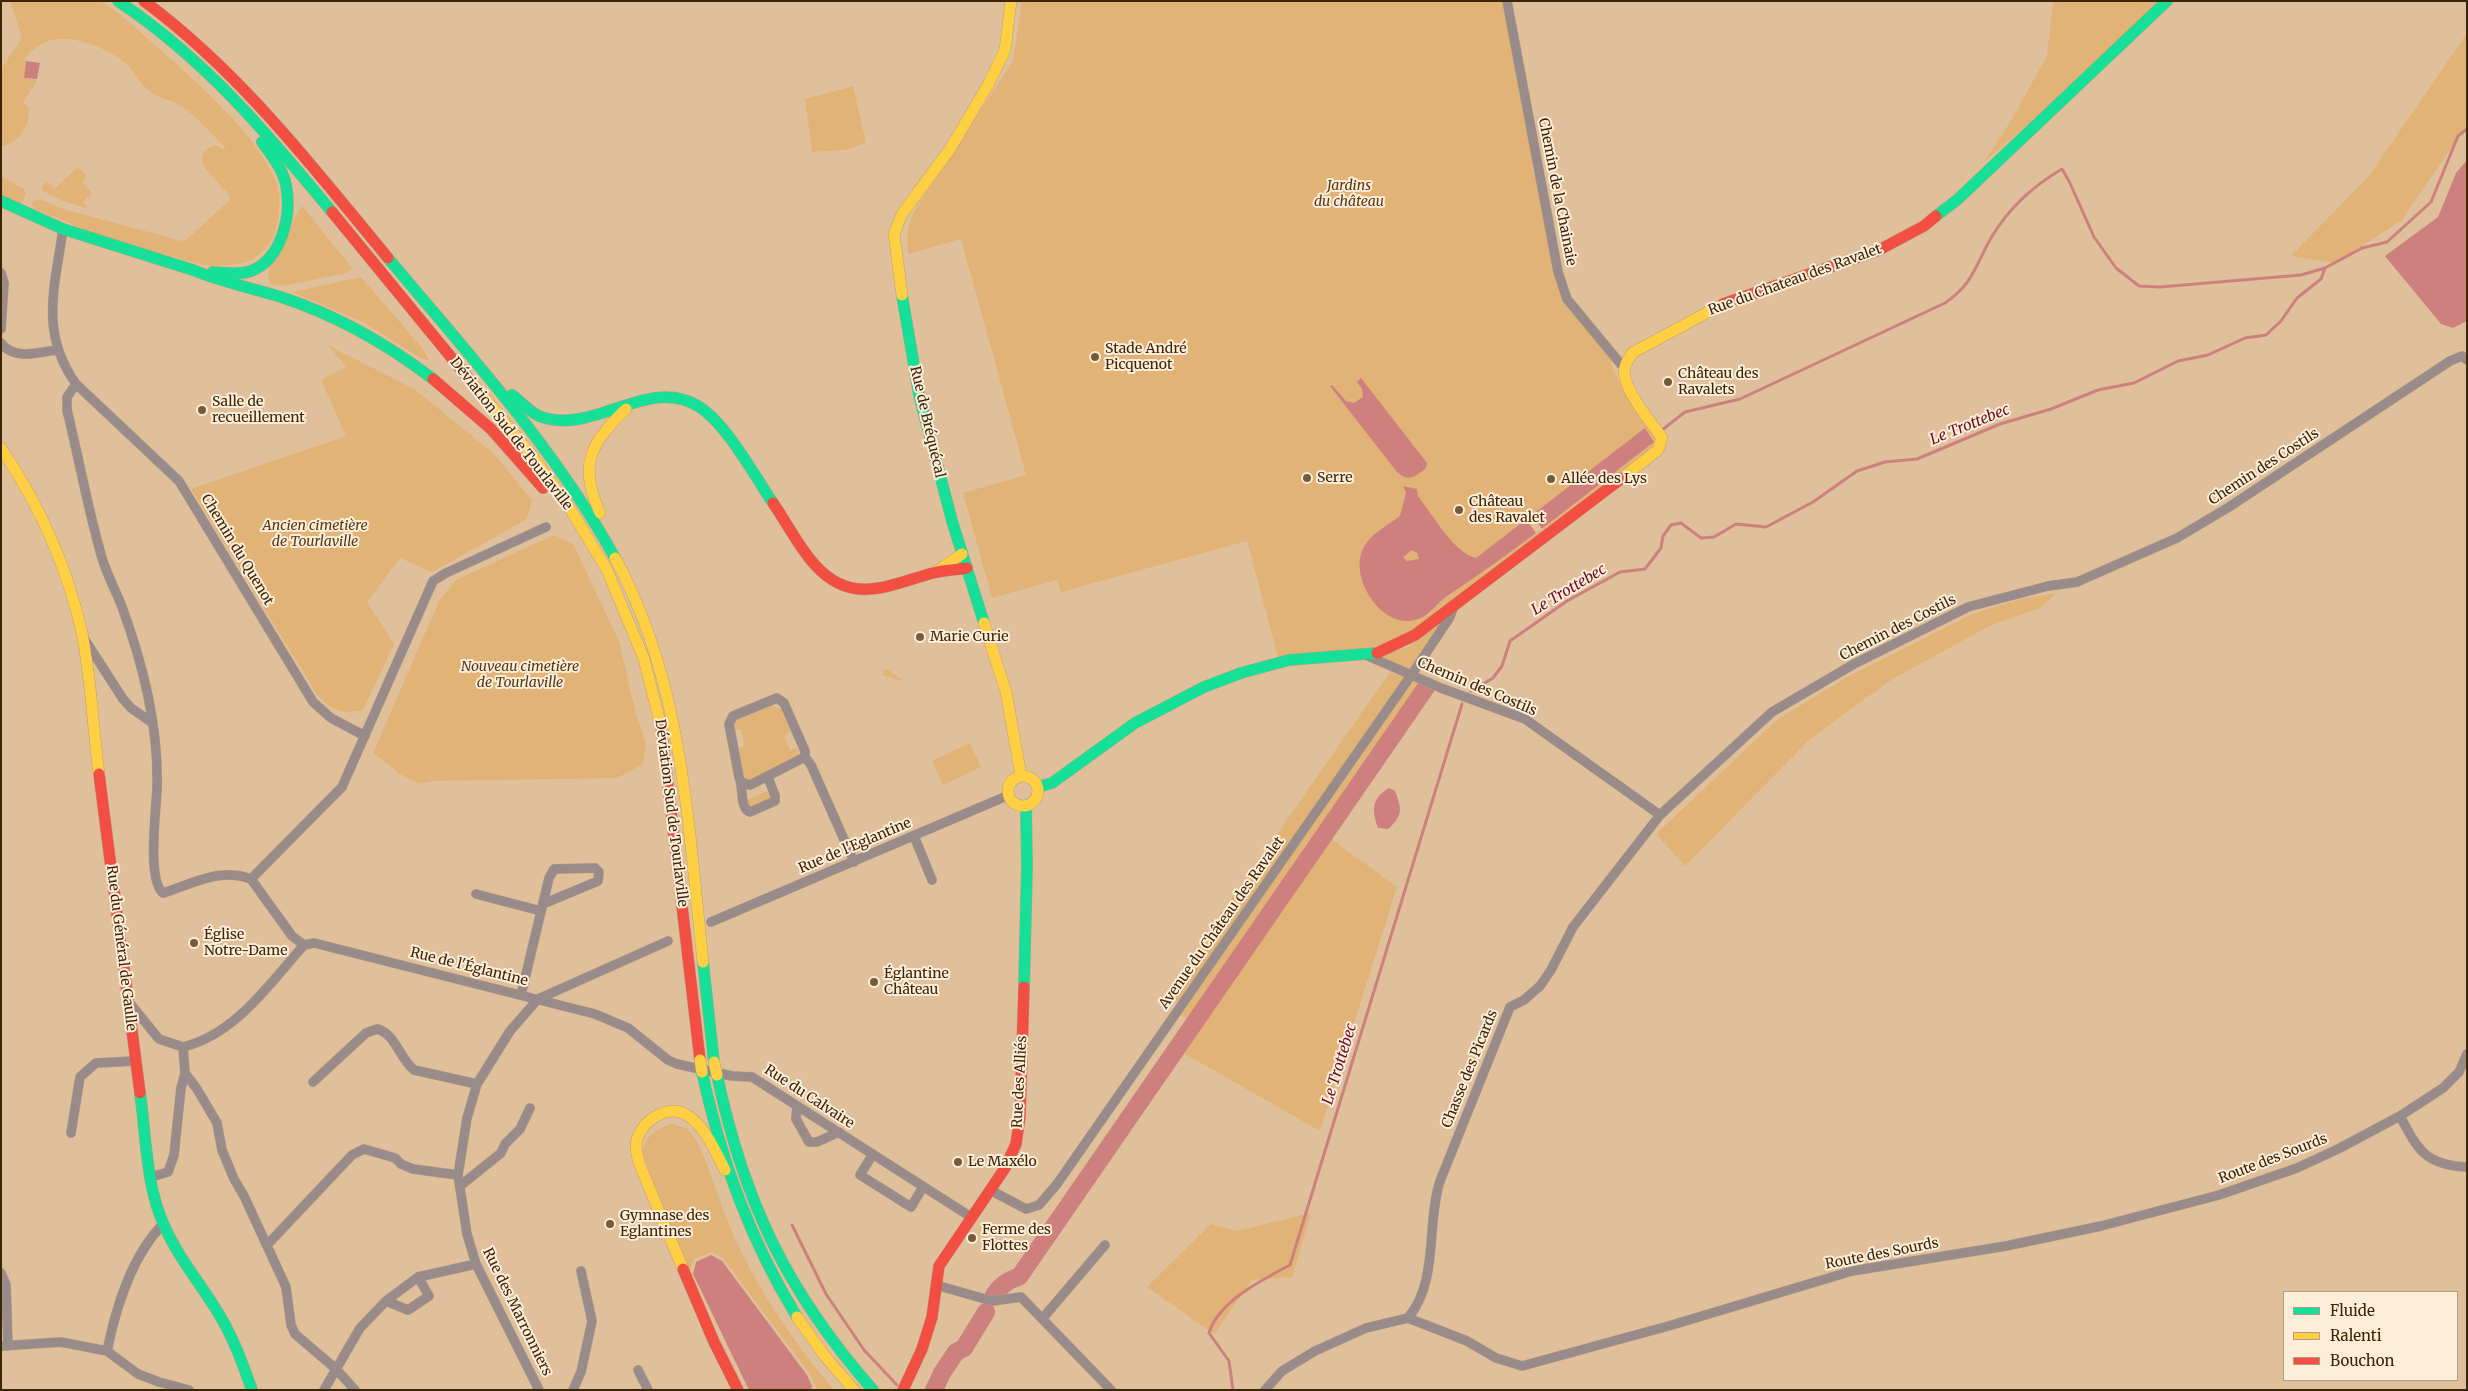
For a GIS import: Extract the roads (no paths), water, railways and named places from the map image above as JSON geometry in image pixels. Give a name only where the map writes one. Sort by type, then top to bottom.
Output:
[{"type":"main road","name":"Déviation Sud de Tourlaville","points":[[118,1],[161,32],[218,80],[261,126],[530,453],[590,539],[607,570],[633,629],[660,717],[668,769],[701,1066],[725,1170],[743,1216],[779,1289],[817,1348],[854,1390]]},
{"type":"main road","name":"Déviation Sud de Tourlaville","points":[[144,1],[194,39],[230,72],[274,120],[349,209],[535,436],[594,520],[622,571],[655,652],[672,714],[682,769],[716,1075],[730,1138],[745,1187],[760,1221],[809,1309],[849,1365],[873,1390]]},
{"type":"main road","name":"Rue de Bréquécal","points":[[1011,1],[1005,50],[988,85],[946,155],[902,214],[894,234],[894,246],[919,395],[962,554],[1006,692],[1021,776]]},
{"type":"main road","name":"Rue du Chateau des Ravalet","points":[[1624,368],[1632,353],[1718,306],[1879,250],[1924,226],[1958,200],[2036,123],[2167,1]]},
{"type":"main road","points":[[194,270],[228,274],[251,271],[263,264],[281,239],[288,204],[282,174],[264,144],[218,80]]},
{"type":"main road","points":[[1,201],[63,229],[194,270],[211,278],[294,302],[354,328],[427,374],[479,418],[542,486],[585,548],[614,604],[633,629]]},
{"type":"main road","points":[[349,209],[526,409],[557,422],[579,420],[657,397],[669,396],[688,400],[708,412],[724,431],[815,565],[832,580],[853,589],[875,590],[898,585],[935,572],[967,568]]},
{"type":"main road","points":[[1038,787],[1052,783],[1138,722],[1186,695],[1236,675],[1280,661],[1316,656],[1367,655],[1396,646],[1453,608],[1658,450],[1662,438],[1636,402],[1625,378],[1624,368]]},
{"type":"main road","points":[[622,571],[604,522],[591,496],[588,473],[591,450],[603,430],[628,406]]},
{"type":"main road","name":"Rue du Général de Gaulle","points":[[1,448],[29,492],[62,566],[73,598],[82,635],[135,1061],[151,1177],[163,1224],[180,1256],[221,1317],[238,1352],[252,1390]]},
{"type":"main road","points":[[935,572],[962,554]]},
{"type":"main road","points":[[1021,776],[1030,778],[1038,787],[1035,801],[1026,806],[1017,805],[1008,795],[1010,783],[1021,776]]},
{"type":"main road","name":"Rue des Alliés","points":[[903,1390],[922,1349],[932,1317],[939,1266],[1011,1158],[1016,1144],[1020,1116],[1027,866],[1026,806]]},
{"type":"main road","points":[[725,1170],[703,1130],[683,1113],[674,1112],[655,1116],[641,1130],[637,1140],[636,1153],[644,1175],[714,1342],[738,1390]]},
{"type":"street","name":"Chemin de la Chainaie","points":[[1507,1],[1558,272],[1566,300],[1624,368]]},
{"type":"street","name":"Chemin du Quenot","points":[[63,229],[51,314],[57,350],[76,384],[179,481],[313,702],[331,718],[365,736]]},
{"type":"street","points":[[1,273],[4,282],[1,329]]},
{"type":"street","points":[[1,343],[5,349],[17,355],[57,350]]},
{"type":"street","name":"Chemin des Costils","points":[[1367,655],[1441,688],[1525,719],[1660,815],[1772,712],[1854,664],[1968,607],[2048,586],[2077,582],[2177,538],[2229,507],[2450,360],[2462,356],[2467,360]]},
{"type":"street","points":[[76,384],[67,397],[67,410],[102,559],[122,606],[141,664],[151,722],[157,773],[154,869],[160,890],[163,893],[220,874],[241,875],[251,879],[292,936],[304,945],[245,1012],[219,1032],[196,1044],[183,1047],[159,1039],[127,1000]]},
{"type":"street","points":[[251,879],[342,787],[433,581],[446,573],[546,527]]},
{"type":"street","name":"Avenue du Château des Ravalet","points":[[990,1190],[1026,1209],[1033,1208],[1044,1200],[1412,674],[1450,616],[1453,608]]},
{"type":"street","points":[[82,635],[123,699],[131,708],[151,722]]},
{"type":"street","points":[[805,757],[750,785],[742,782],[738,777],[729,721],[733,716],[774,698],[784,703],[805,751],[805,757],[811,765],[854,862]]},
{"type":"street","points":[[742,782],[744,808],[750,812],[774,801],[775,796],[768,777]]},
{"type":"street","name":"Rue de l'Eglantine","points":[[711,922],[1008,795]]},
{"type":"street","name":"Chasse des Picards","points":[[1408,1318],[1416,1309],[1428,1275],[1434,1198],[1510,1007],[1524,1000],[1540,986],[1551,970],[1573,927],[1660,815]]},
{"type":"street","points":[[914,836],[932,880]]},
{"type":"street","points":[[476,894],[542,908],[598,881],[599,872],[594,868],[554,869],[549,878],[542,908],[521,995]]},
{"type":"street","name":"Rue de l'Églantine","points":[[304,945],[314,943],[538,999],[668,941]]},
{"type":"street","name":"Rue des Marronniers","points":[[538,999],[510,1031],[477,1084],[467,1118],[458,1175],[467,1234],[476,1264],[539,1390]]},
{"type":"street","name":"Rue du Calvaire","points":[[538,999],[613,1020],[628,1028],[668,1060],[677,1064],[732,1076],[752,1077],[971,1217]]},
{"type":"street","points":[[313,1082],[366,1033],[377,1029],[388,1035],[408,1065],[414,1070],[477,1084]]},
{"type":"street","points":[[151,1177],[168,1172],[174,1155],[181,1088],[185,1073],[183,1047]]},
{"type":"street","name":"Route des Sourds","points":[[1408,1318],[1467,1341],[1496,1358],[1522,1366],[1672,1325],[1852,1271],[2006,1246],[2082,1230],[2219,1195],[2305,1164],[2400,1116],[2443,1088],[2459,1072],[2467,1054]]},
{"type":"street","points":[[71,1132],[80,1077],[96,1063],[135,1061]]},
{"type":"street","points":[[185,1073],[197,1088],[217,1124],[222,1150],[234,1179],[244,1196],[286,1287],[291,1325],[295,1334],[336,1369],[355,1390]]},
{"type":"street","points":[[797,1106],[796,1119],[809,1142],[817,1142],[838,1132]]},
{"type":"street","points":[[460,1186],[501,1153],[505,1144],[520,1130],[530,1108]]},
{"type":"street","points":[[2400,1116],[2413,1140],[2429,1159],[2447,1166],[2467,1167]]},
{"type":"street","points":[[267,1245],[352,1155],[364,1150],[395,1158],[401,1164],[413,1169],[458,1175]]},
{"type":"street","points":[[873,1154],[860,1175],[911,1207],[923,1187]]},
{"type":"street","points":[[107,1351],[112,1324],[129,1276],[152,1235],[163,1224]]},
{"type":"street","points":[[1042,1319],[1105,1245]]},
{"type":"street","points":[[324,1390],[360,1328],[386,1301],[418,1277],[476,1264]]},
{"type":"street","points":[[573,1390],[581,1372],[592,1321],[581,1271]]},
{"type":"street","points":[[1,1273],[6,1285],[5,1346],[61,1342],[107,1351],[124,1366],[159,1386],[189,1390]]},
{"type":"street","points":[[386,1301],[408,1310],[429,1296],[418,1277]]},
{"type":"street","points":[[936,1285],[992,1301],[1021,1297],[1111,1390]]},
{"type":"street","points":[[1265,1390],[1282,1371],[1315,1351],[1366,1328],[1408,1318]]},
{"type":"street","points":[[638,1370],[648,1390]]},
{"type":"waterway","name":"Le Trottebec","points":[[1471,691],[1493,678],[1502,666],[1510,641],[1567,601],[1620,572],[1645,569],[1661,548],[1663,536],[1671,525],[1681,523],[1701,538],[1714,537],[1736,524],[1766,527],[1813,502],[1857,471],[1885,462],[1917,459],[2000,424],[2051,409],[2098,390],[2134,383],[2178,361],[2208,355],[2245,338],[2266,335],[2281,321],[2297,298],[2321,279],[2325,268],[2362,248],[2387,242],[2431,202],[2458,136],[2467,129]]},
{"type":"waterway","points":[[1662,430],[1685,412],[1740,399],[1945,303],[1962,289],[1968,281],[1991,238],[2005,217],[2031,191],[2062,169],[2094,237],[2116,268],[2139,286],[2160,287],[2301,275],[2325,268]]},
{"type":"waterway","points":[[993,1297],[1004,1284],[1019,1277],[1427,686]]},
{"type":"waterway","name":"Le Trottebec","points":[[1233,1390],[1229,1361],[1209,1333],[1214,1322],[1232,1301],[1290,1265],[1462,704]]},
{"type":"waterway","points":[[792,1225],[826,1294],[864,1350],[897,1385]]},
{"type":"waterway","points":[[934,1390],[942,1373],[956,1352],[964,1348],[986,1312]]},
{"type":"place","name":"Stade André Picquenot","points":[[1095,357]]},
{"type":"place","name":"Château des Ravalets","points":[[1668,382]]},
{"type":"place","name":"Salle de recueillement","points":[[202,410]]},
{"type":"place","name":"Serre","points":[[1307,478]]},
{"type":"place","name":"Allée des Lys","points":[[1551,479]]},
{"type":"place","name":"Château des Ravalet","points":[[1459,510]]},
{"type":"place","name":"Marie Curie","points":[[920,637]]},
{"type":"place","name":"Église Notre-Dame","points":[[194,943]]},
{"type":"place","name":"Églantine Château","points":[[874,982]]},
{"type":"place","name":"Le Maxélo","points":[[958,1162]]},
{"type":"place","name":"Gymnase des Eglantines","points":[[610,1224]]},
{"type":"place","name":"Ferme des Flottes","points":[[972,1238]]},
{"type":"park label","name":"Jardins du château","points":[[1349,194]]},
{"type":"park label","name":"Ancien cimetière de Tourlaville","points":[[315,534]]},
{"type":"park label","name":"Nouveau cimetière de Tourlaville","points":[[520,676]]}]
